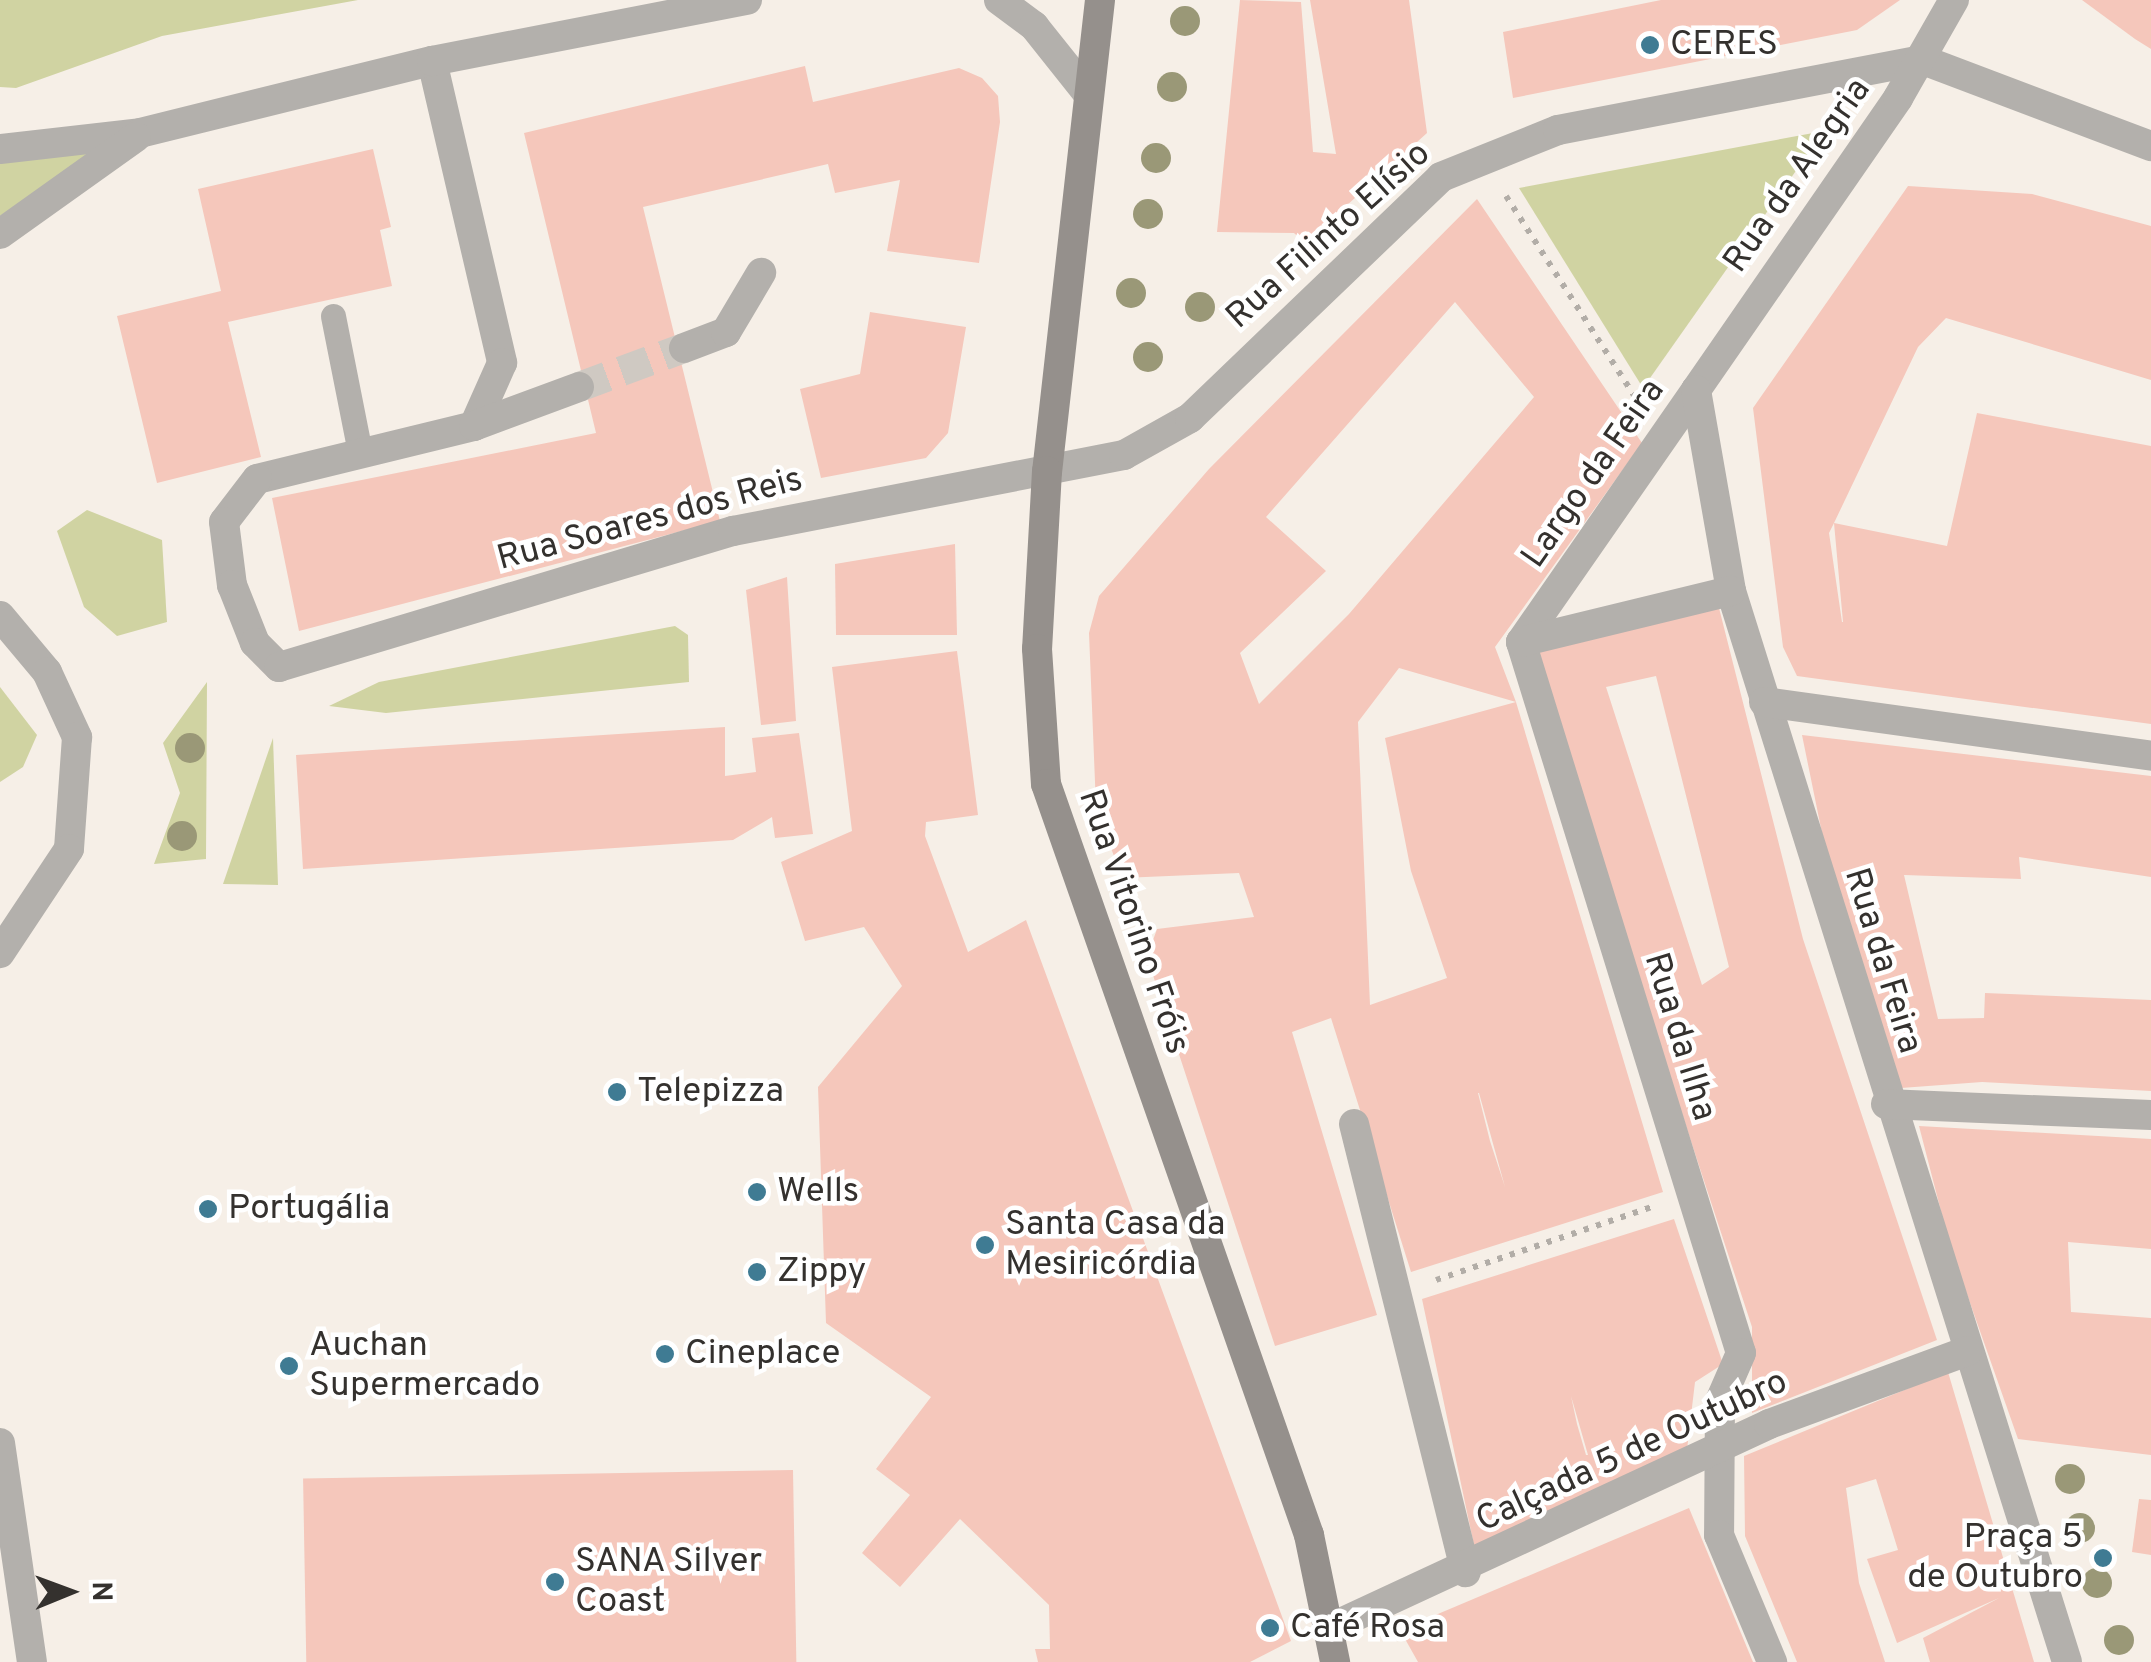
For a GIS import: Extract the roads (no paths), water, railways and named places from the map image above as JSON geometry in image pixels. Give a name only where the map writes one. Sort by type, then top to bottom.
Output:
[{"type":"main road","name":"Rua Vitorino Fróis","points":[[1100,0],[1046,471],[1037,649],[1046,784],[1309,1535],[1332,1628],[1334,1662]]},
{"type":"street","points":[[0,149],[140,133],[432,61],[747,0]]},
{"type":"street","points":[[1000,0],[1034,26],[1089,95]]},
{"type":"street","name":"Rua da Alegria","points":[[1696,390],[1923,60],[1954,0]]},
{"type":"street","points":[[1923,60],[2151,146]]},
{"type":"street","name":"Rua Filinto Elísio","points":[[1046,471],[1124,456],[1190,418],[1368,242],[1478,157],[1673,103],[1923,60]]},
{"type":"street","points":[[432,61],[502,362],[474,426]]},
{"type":"street","points":[[0,234],[140,133]]},
{"type":"street","points":[[684,348],[726,332],[762,273]]},
{"type":"street","points":[[360,452],[474,426],[579,387]]},
{"type":"street","name":"Largo da Feira","points":[[1521,642],[1696,390]]},
{"type":"street","name":"Largo da Feira","points":[[1696,390],[1730,591]]},
{"type":"street","name":"Rua Soares dos Reis","points":[[360,452],[257,480],[224,522],[232,585],[255,643],[279,668],[732,530],[1046,471]]},
{"type":"street","points":[[1521,642],[1730,591]]},
{"type":"street","name":"Rua da Feira","points":[[1730,591],[1886,1104],[1968,1352]]},
{"type":"street","points":[[0,616],[47,672],[77,736],[69,849],[0,953]]},
{"type":"street","name":"Rua da Ilha","points":[[1521,642],[1686,1194],[1741,1353],[1720,1401],[1719,1535],[1772,1662]]},
{"type":"street","points":[[1764,702],[2151,756]]},
{"type":"street","points":[[1886,1104],[2151,1115]]},
{"type":"street","points":[[1354,1124],[1402,1290],[1466,1572]]},
{"type":"street","points":[[1968,1352],[2067,1662]]},
{"type":"street","name":"Calçada 5 de Outubro","points":[[1332,1628],[1466,1572],[1721,1451],[1769,1424],[1968,1352]]},
{"type":"street","points":[[0,1443],[32,1662]]},
{"type":"lane","points":[[333,316],[360,452]]},
{"type":"tunnel","points":[[579,387],[684,348]]},
{"type":"place","name":"CERES","points":[[1650,45]]},
{"type":"place","name":"Telepizza","points":[[617,1092]]},
{"type":"place","name":"Wells","points":[[757,1192]]},
{"type":"place","name":"Portugália","points":[[208,1209]]},
{"type":"place","name":"Santa Casa da Mesiricórdia","points":[[985,1245]]},
{"type":"place","name":"Zippy","points":[[757,1272]]},
{"type":"place","name":"Cineplace","points":[[665,1354]]},
{"type":"place","name":"Auchan Supermercado","points":[[289,1366]]},
{"type":"place","name":"Praça 5 de Outubro","points":[[2103,1558]]},
{"type":"place","name":"SANA Silver Coast","points":[[555,1582]]},
{"type":"place","name":"Café Rosa","points":[[1270,1628]]}]
